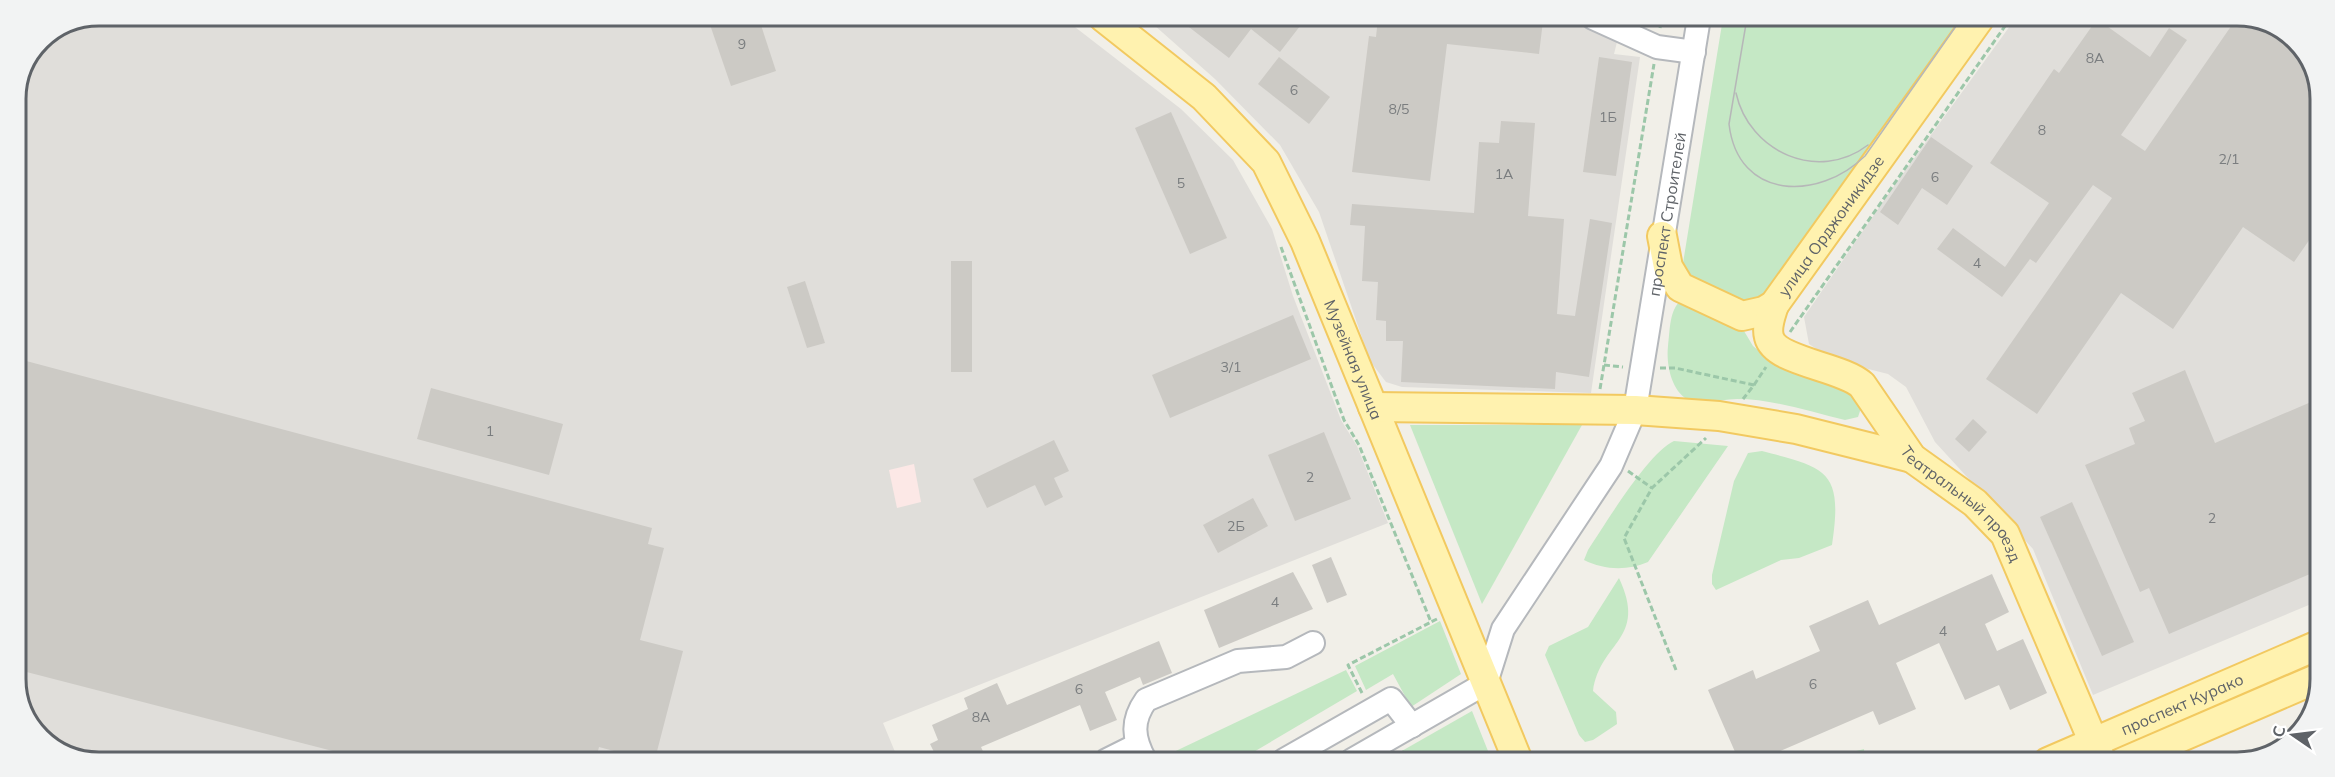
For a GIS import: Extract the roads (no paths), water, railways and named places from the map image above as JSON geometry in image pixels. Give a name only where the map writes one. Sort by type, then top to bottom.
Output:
[{"type":"main road","name":"Музейная улица","points":[[1100,26],[1204,97],[1266,162],[1305,241],[1515,752]]},
{"type":"main road","name":"улица Орджоникидзе","points":[[1662,236],[1668,267],[1680,287],[1742,316],[1764,311],[1774,305],[1974,26]]},
{"type":"main road","name":"Театральный проезд","points":[[1774,305],[1768,323],[1769,337],[1778,350],[1853,376],[1862,385],[1912,458],[1976,503],[2005,534],[2097,752]]},
{"type":"main road","points":[[1373,407],[1635,410],[1728,418],[1796,429],[1912,458]]},
{"type":"main road","name":"проспект Курако","points":[[2097,752],[2310,649]]},
{"type":"main road","name":"проспект Курако","points":[[2146,752],[2310,682]]},
{"type":"street","points":[[1611,26],[1657,47],[1694,52]]},
{"type":"street","name":"проспект Строителей","points":[[1486,683],[1503,629],[1611,466],[1635,410],[1699,26]]},
{"type":"street","points":[[1141,752],[1135,722],[1146,700],[1238,661],[1286,657],[1313,643]]},
{"type":"street","points":[[1366,752],[1486,683]]},
{"type":"street","points":[[1298,752],[1391,699],[1412,726]]},
{"type":"tram line","points":[[1746,26],[1729,124],[1736,149],[1748,168],[1764,180],[1783,186],[1804,186],[1826,181],[1846,171],[1865,156],[1956,26]]},
{"type":"tram line","points":[[1736,93],[1743,114],[1755,131],[1770,145],[1788,155],[1808,161],[1828,161],[1849,156],[1868,145]]}]
